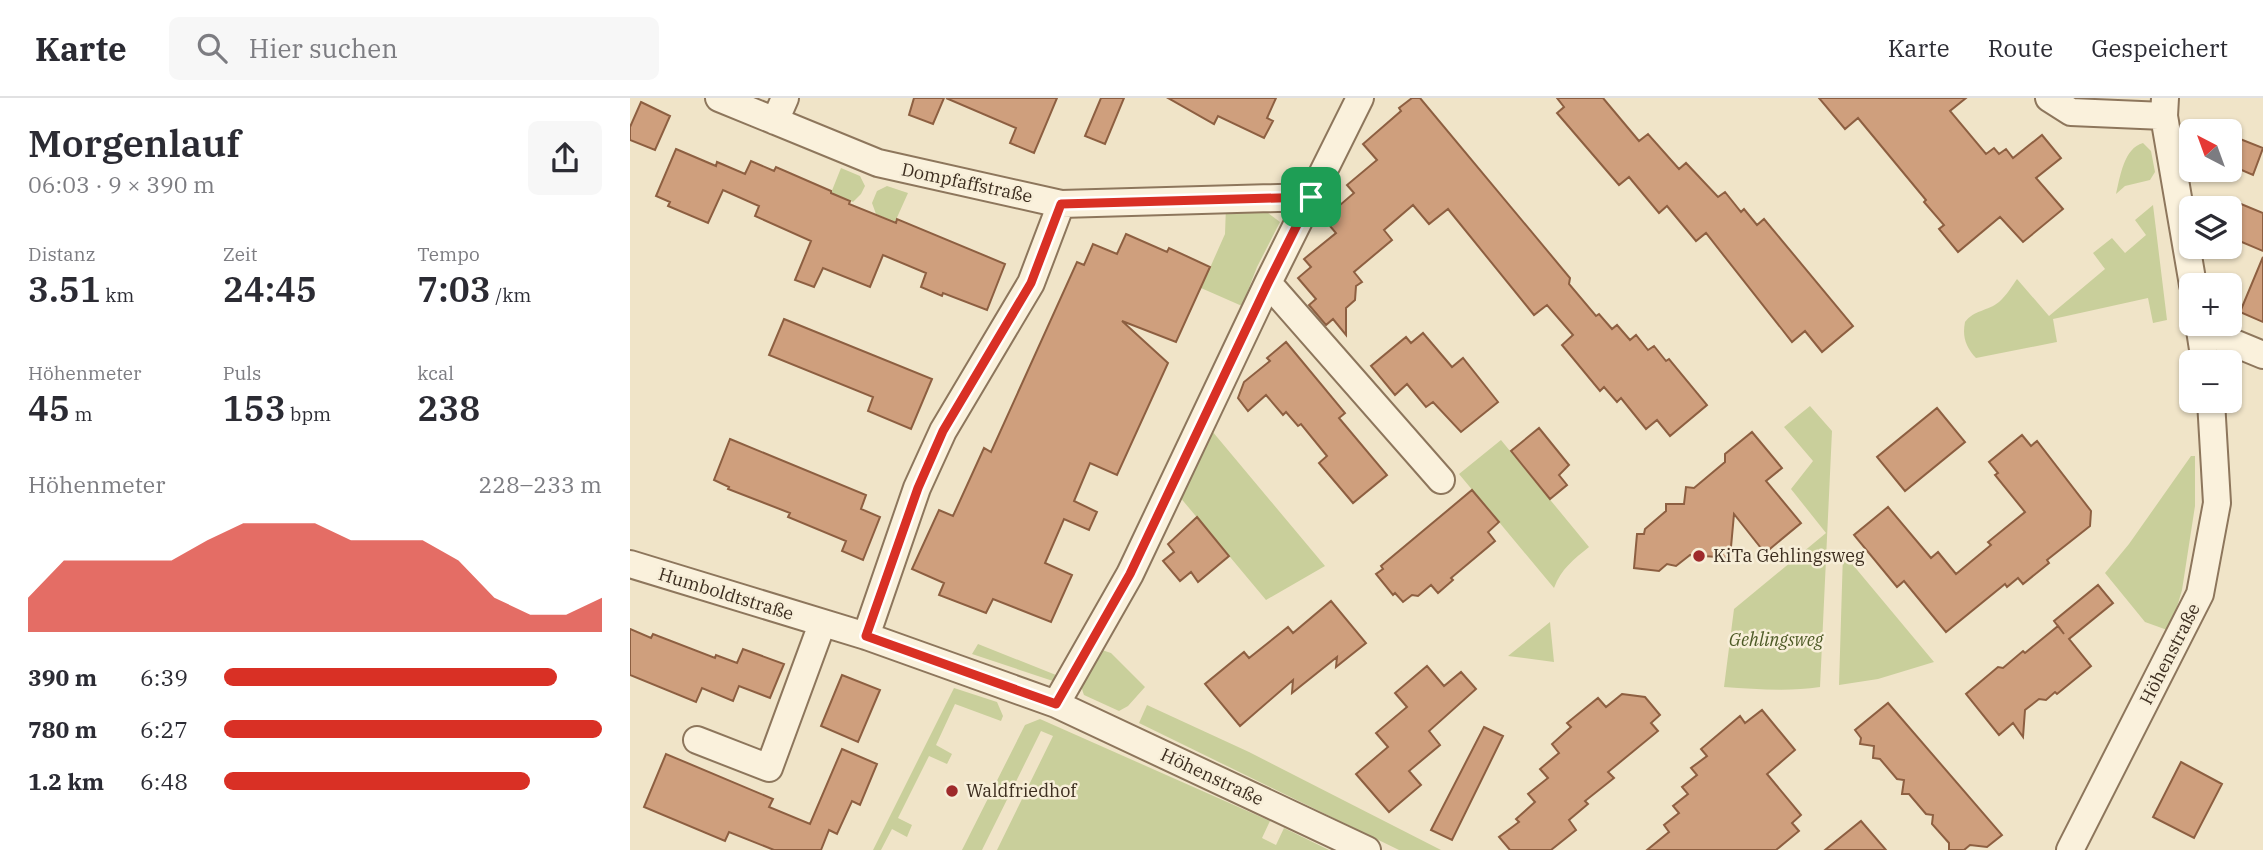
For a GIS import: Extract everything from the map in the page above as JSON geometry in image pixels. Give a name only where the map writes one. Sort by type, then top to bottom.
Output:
[{"type":"street","name":"Dompfaffstraße","points":[[719,98],[780,110],[878,163],[1061,204],[1311,197]]},
{"type":"street","points":[[1056,704],[1130,574],[1268,283],[1360,98]]},
{"type":"street","points":[[2049,98],[2071,112],[2165,107],[2191,273]]},
{"type":"street","points":[[866,636],[918,488],[943,431],[1031,283],[1061,204]]},
{"type":"street","points":[[1268,283],[1441,480]]},
{"type":"street","points":[[2222,336],[2263,355]]},
{"type":"street","name":"Höhenstraße","points":[[2070,850],[2200,594],[2217,503],[2212,413]]},
{"type":"street","name":"Humboldtstraße","points":[[630,564],[866,636],[1056,704]]},
{"type":"street","points":[[696,740],[769,768],[821,624]]},
{"type":"street","name":"Höhenstraße","points":[[1056,704],[1367,850]]},
{"type":"green space","points":[[2143,143],[2151,151],[2155,172],[2150,180],[2125,186],[2116,194],[2127,157]]},
{"type":"green space","points":[[841,168],[860,176],[865,186],[853,202],[831,193]]},
{"type":"green space","points":[[887,186],[908,193],[895,222],[876,214],[872,203],[877,191]]},
{"type":"green space","points":[[2153,205],[2167,320],[2153,323],[2148,298],[2053,319],[2057,342],[1976,358],[1967,346],[1965,337],[1965,322],[1969,318],[1999,302],[2017,279],[2049,316],[2105,269],[2093,253],[2112,238],[2125,253],[2146,235],[2135,220]]},
{"type":"green space","points":[[1226,206],[1259,206],[1280,222],[1257,267],[1242,306],[1201,288],[1225,234]]},
{"type":"green space","name":"Gehlingsweg","points":[[1810,406],[1832,431],[1820,687],[1784,690],[1724,687],[1734,609],[1826,533],[1791,489],[1813,461],[1784,427]]},
{"type":"green space","points":[[1212,431],[1325,566],[1266,600],[1179,496]]},
{"type":"green space","points":[[1501,440],[1589,547],[1564,570],[1554,588],[1459,474]]},
{"type":"green space","points":[[2191,456],[2195,456],[2195,506],[2182,590],[2170,631],[2145,622],[2105,573],[2129,544]]},
{"type":"green space","points":[[1843,553],[1934,662],[1878,679],[1839,685]]},
{"type":"green space","points":[[1550,622],[1554,662],[1508,656]]},
{"type":"green space","points":[[978,644],[1061,677],[1053,681],[972,654]]},
{"type":"green space","points":[[1102,650],[1111,653],[1145,687],[1128,706],[1119,711],[1084,695],[1082,688],[1083,676]]},
{"type":"green space","points":[[954,688],[997,702],[1003,716],[1001,721],[955,704],[936,745],[952,754],[947,764],[929,756],[898,818],[912,825],[907,837],[892,829],[881,850],[873,850]]},
{"type":"green space","points":[[1147,705],[1249,752],[1441,850],[1399,850],[1139,723]]},
{"type":"green space","points":[[1040,719],[1270,821],[1262,838],[1276,845],[1284,828],[1329,850],[997,850],[1053,736],[1041,731],[982,850],[962,850],[1025,725]]},
{"type":"building","points":[[914,98],[944,98],[933,124],[909,115]]},
{"type":"building","points":[[946,98],[1057,98],[1034,153],[1010,143],[1016,128]]},
{"type":"building","points":[[1101,98],[1124,98],[1105,144],[1085,136]]},
{"type":"building","points":[[1168,98],[1276,98],[1267,118],[1273,121],[1264,138],[1218,116],[1214,124]]},
{"type":"building","points":[[1412,98],[1420,98],[1570,278],[1569,284],[1596,316],[1599,314],[1612,329],[1617,325],[1630,340],[1636,335],[1648,350],[1654,346],[1666,361],[1669,359],[1707,405],[1670,436],[1657,420],[1646,429],[1621,398],[1617,402],[1604,387],[1600,391],[1562,345],[1573,335],[1547,305],[1534,315],[1448,209],[1429,224],[1413,205],[1384,230],[1392,240],[1354,272],[1362,282],[1356,286],[1355,300],[1346,308],[1346,335],[1333,319],[1326,325],[1309,305],[1316,299],[1298,278],[1311,267],[1304,259],[1336,233],[1330,226],[1340,205],[1354,193],[1347,185],[1377,160],[1363,144]]},
{"type":"building","points":[[1557,98],[1603,98],[1639,141],[1648,134],[1679,169],[1686,163],[1718,197],[1725,192],[1741,212],[1744,209],[1757,225],[1764,219],[1853,326],[1822,352],[1805,331],[1792,342],[1706,233],[1696,241],[1667,206],[1659,213],[1629,177],[1619,185],[1557,113],[1564,107]]},
{"type":"building","points":[[1819,98],[1966,98],[1950,111],[1986,154],[1994,148],[1999,154],[2006,149],[2013,158],[2042,135],[2061,158],[2036,178],[2063,209],[2023,242],[2000,217],[1958,252],[1939,229],[1944,225],[1924,202],[1926,200],[1858,118],[1845,129]]},
{"type":"building","points":[[641,102],[670,116],[655,150],[630,140],[630,127]]},
{"type":"building","points":[[2242,140],[2263,148],[2253,175],[2242,170]]},
{"type":"building","points":[[676,149],[716,166],[717,162],[745,174],[751,161],[774,171],[776,167],[831,191],[850,201],[849,204],[896,223],[897,219],[1005,264],[987,310],[921,287],[926,273],[883,255],[870,287],[823,268],[814,287],[795,280],[811,241],[755,216],[759,206],[723,190],[708,223],[668,206],[670,202],[656,196]]},
{"type":"building","points":[[2242,204],[2263,213],[2263,251],[2242,242]]},
{"type":"building","points":[[1126,234],[1167,252],[1169,248],[1210,267],[1176,342],[1122,321],[1168,363],[1117,475],[1090,463],[1074,501],[1097,512],[1089,530],[1064,519],[1045,563],[1072,575],[1051,622],[993,599],[986,613],[939,595],[944,583],[912,569],[939,510],[953,516],[984,448],[991,452],[1077,262],[1084,265],[1093,244],[1117,254]]},
{"type":"building","points":[[2263,257],[2263,322],[2242,313]]},
{"type":"building","points":[[784,319],[932,379],[911,429],[868,411],[873,397],[769,355]]},
{"type":"building","points":[[1423,333],[1452,367],[1463,358],[1498,402],[1461,432],[1433,402],[1426,407],[1407,384],[1395,395],[1371,366],[1406,337],[1411,343]]},
{"type":"building","points":[[1286,342],[1345,413],[1339,418],[1387,475],[1353,503],[1319,463],[1327,456],[1301,424],[1298,426],[1286,412],[1283,415],[1266,395],[1248,411],[1238,398],[1244,382],[1270,361],[1267,358]]},
{"type":"building","points":[[1937,408],[1965,442],[1905,491],[1877,457]]},
{"type":"building","points":[[1539,428],[1569,465],[1559,475],[1567,485],[1550,499],[1511,451]]},
{"type":"building","points":[[1752,432],[1782,468],[1766,481],[1801,523],[1765,553],[1734,514],[1730,558],[1690,555],[1676,566],[1667,564],[1659,571],[1634,568],[1637,534],[1644,534],[1645,529],[1666,511],[1666,504],[1684,504],[1686,487],[1694,488],[1725,462],[1725,454]]},
{"type":"building","points":[[2022,435],[2031,446],[2037,441],[2091,511],[2090,526],[2047,560],[2049,563],[2023,584],[2018,578],[2007,587],[2005,584],[1946,632],[1904,581],[1897,587],[1854,535],[1888,507],[1931,558],[1938,552],[1956,574],[1991,545],[1988,542],[2025,512],[1995,475],[1998,473],[1989,462]]},
{"type":"building","points":[[730,439],[866,495],[861,509],[880,517],[863,560],[842,551],[846,541],[788,517],[790,513],[728,489],[729,487],[714,480]]},
{"type":"building","points":[[1472,490],[1499,522],[1488,532],[1495,541],[1451,578],[1453,580],[1438,593],[1431,585],[1418,596],[1412,595],[1403,602],[1395,593],[1393,595],[1376,574],[1383,569],[1381,566]]},
{"type":"building","points":[[1197,517],[1229,556],[1198,582],[1191,572],[1180,581],[1163,561],[1174,552],[1168,544]]},
{"type":"building","points":[[2098,585],[2113,603],[2069,639],[2091,666],[2057,694],[2055,692],[2046,700],[2039,699],[2025,710],[2023,737],[2013,723],[1999,735],[1966,694],[1998,667],[2003,668],[2023,651],[2025,653],[2058,626],[2054,621]]},
{"type":"building","points":[[1331,601],[1366,643],[1336,667],[1337,657],[1292,693],[1293,680],[1240,726],[1205,684],[1244,652],[1249,658],[1288,627],[1293,633]]},
{"type":"building","points":[[630,629],[651,638],[653,634],[715,658],[716,655],[737,663],[743,649],[784,664],[770,698],[739,686],[733,701],[702,688],[696,702],[630,675]]},
{"type":"building","points":[[1427,666],[1444,686],[1461,672],[1476,689],[1429,731],[1440,745],[1409,771],[1421,785],[1389,812],[1356,774],[1388,747],[1376,733],[1407,707],[1395,693]]},
{"type":"building","points":[[842,675],[880,690],[858,742],[821,726]]},
{"type":"building","points":[[1622,694],[1645,697],[1660,715],[1651,723],[1658,731],[1608,772],[1614,778],[1585,801],[1588,804],[1569,820],[1576,830],[1551,850],[1510,850],[1499,837],[1519,822],[1516,819],[1535,802],[1528,794],[1548,778],[1540,769],[1559,753],[1552,744],[1571,727],[1567,723],[1598,698],[1606,707]]},
{"type":"building","points":[[1888,703],[2002,835],[1987,847],[1970,845],[1964,850],[1949,850],[1949,843],[1932,824],[1933,815],[1926,814],[1909,794],[1902,794],[1904,780],[1897,779],[1880,759],[1873,758],[1874,746],[1860,744],[1861,738],[1855,730]]},
{"type":"building","points":[[1762,710],[1795,750],[1767,774],[1801,815],[1792,823],[1799,831],[1776,850],[1647,850],[1669,832],[1664,825],[1679,813],[1673,806],[1688,794],[1682,787],[1697,775],[1691,768],[1707,756],[1701,749],[1740,716],[1745,723]]},
{"type":"building","points":[[1484,727],[1503,736],[1452,840],[1431,830]]},
{"type":"building","points":[[842,749],[877,764],[860,805],[852,801],[837,834],[829,830],[821,850],[774,850],[729,832],[725,841],[644,807],[666,754],[773,799],[769,807],[810,824]]},
{"type":"building","points":[[2181,762],[2222,784],[2194,838],[2153,817]]},
{"type":"building","points":[[1861,821],[1886,850],[1825,850]]},
{"type":"place","name":"KiTa Gehlingsweg","points":[[1699,556]]},
{"type":"place","name":"Waldfriedhof","points":[[952,791]]},
{"type":"route","points":[[1311,197],[1130,574],[1056,704],[866,636],[918,488],[943,431],[1031,283],[1061,204],[1311,197]]}]
